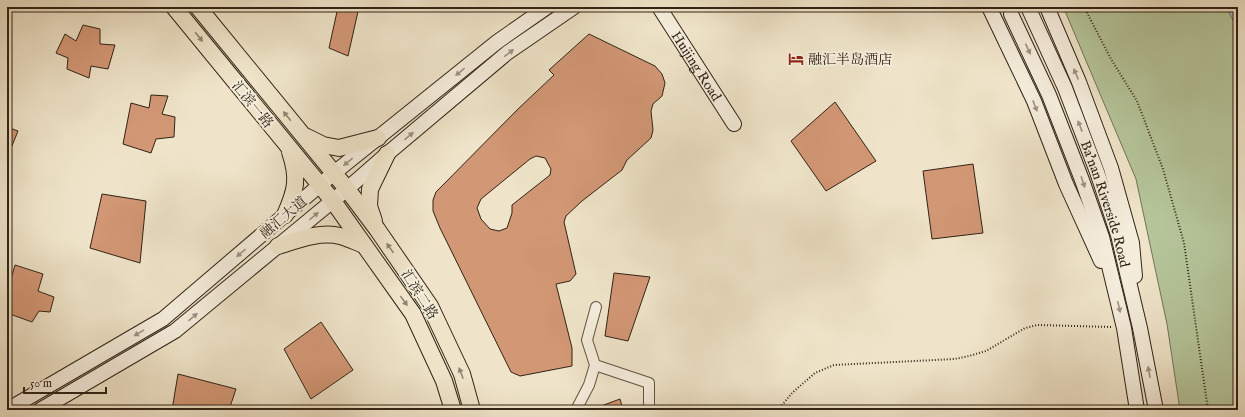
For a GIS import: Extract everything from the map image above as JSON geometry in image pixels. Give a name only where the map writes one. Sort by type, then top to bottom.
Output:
[{"type":"main road","name":"汇滨一路","points":[[174,7],[333,201]]},
{"type":"main road","name":"汇滨一路","points":[[198,7],[347,189]]},
{"type":"main road","name":"融汇大道","points":[[7,410],[163,319],[334,173],[497,42],[547,7]]},
{"type":"main road","name":"融汇大道","points":[[40,410],[175,332],[508,53],[574,7]]},
{"type":"main road","name":"Huijing Road","points":[[659,7],[734,124]]},
{"type":"main road","points":[[989,7],[996,14],[1034,101],[1066,184],[1114,288]]},
{"type":"main road","name":"Ba'nan Riverside Road","points":[[1028,7],[1065,88],[1098,172],[1118,235],[1140,328],[1156,410]]},
{"type":"main road","points":[[1047,7],[1079,82],[1111,168],[1132,243],[1140,328]]},
{"type":"main road","name":"Ba'nan Riverside Road","points":[[1011,14],[1049,95],[1102,237],[1124,328],[1137,410]]},
{"type":"main road","points":[[304,136],[323,145],[339,148],[378,138]]},
{"type":"main road","points":[[285,215],[293,197],[296,181],[295,166],[288,146]]},
{"type":"main road","points":[[377,229],[369,206],[370,189],[387,154]]},
{"type":"main road","name":"汇滨二路","points":[[347,189],[377,229],[430,306],[462,374],[472,410]]},
{"type":"main road","name":"汇滨二路","points":[[333,201],[413,314],[444,380],[454,410]]},
{"type":"main road","points":[[278,246],[301,239],[322,235],[339,236],[364,244]]},
{"type":"street","points":[[576,410],[590,385],[595,365],[587,340],[596,307]]},
{"type":"street","points":[[595,365],[649,383],[649,410]]},
{"type":"path","points":[[1084,7],[1111,59],[1137,101],[1163,169],[1184,243],[1208,410]]},
{"type":"path","points":[[778,410],[792,394],[815,374],[834,365],[955,359],[986,351],[1025,328],[1037,325],[1124,328]]},
{"type":"green space","points":[[1062,7],[1226,7],[1238,29],[1238,410],[1180,410],[1167,324],[1136,179]]},
{"type":"water","points":[[1226,7],[1238,7],[1238,29]]},
{"type":"building","points":[[338,7],[359,7],[348,56],[329,48]]},
{"type":"building","points":[[83,25],[100,29],[100,44],[115,45],[108,69],[91,66],[89,78],[67,69],[68,58],[56,53],[65,34],[76,41]]},
{"type":"building","points":[[589,34],[655,66],[662,74],[665,83],[662,96],[653,104],[651,111],[653,130],[651,138],[627,160],[622,170],[582,201],[566,216],[564,222],[576,274],[570,281],[556,284],[572,348],[572,366],[520,376],[511,372],[440,228],[433,211],[433,200],[436,192],[518,109],[554,75],[549,70]],"holes":[[[536,156],[545,158],[551,169],[550,175],[512,205],[512,213],[507,228],[499,231],[490,229],[481,219],[477,208],[481,199],[530,159]]]},
{"type":"building","points":[[151,95],[168,96],[162,114],[175,117],[174,137],[156,139],[151,153],[123,144],[131,103],[149,108]]},
{"type":"building","points":[[835,102],[876,161],[826,191],[791,141]]},
{"type":"building","points":[[7,127],[18,131],[7,158]]},
{"type":"building","points":[[973,164],[983,233],[932,239],[923,171]]},
{"type":"building","points":[[102,194],[146,201],[140,263],[90,248]]},
{"type":"building","points":[[15,265],[43,274],[38,291],[54,297],[50,312],[39,311],[32,322],[7,313],[7,278],[11,279]]},
{"type":"building","points":[[614,273],[650,277],[628,341],[605,336]]},
{"type":"building","points":[[321,322],[353,370],[311,399],[284,349]]},
{"type":"building","points":[[178,374],[236,389],[229,410],[172,410]]},
{"type":"building","points":[[620,399],[623,410],[593,410],[593,409]]},
{"type":"place","name":"融汇半岛酒店","points":[[796,59]]}]
